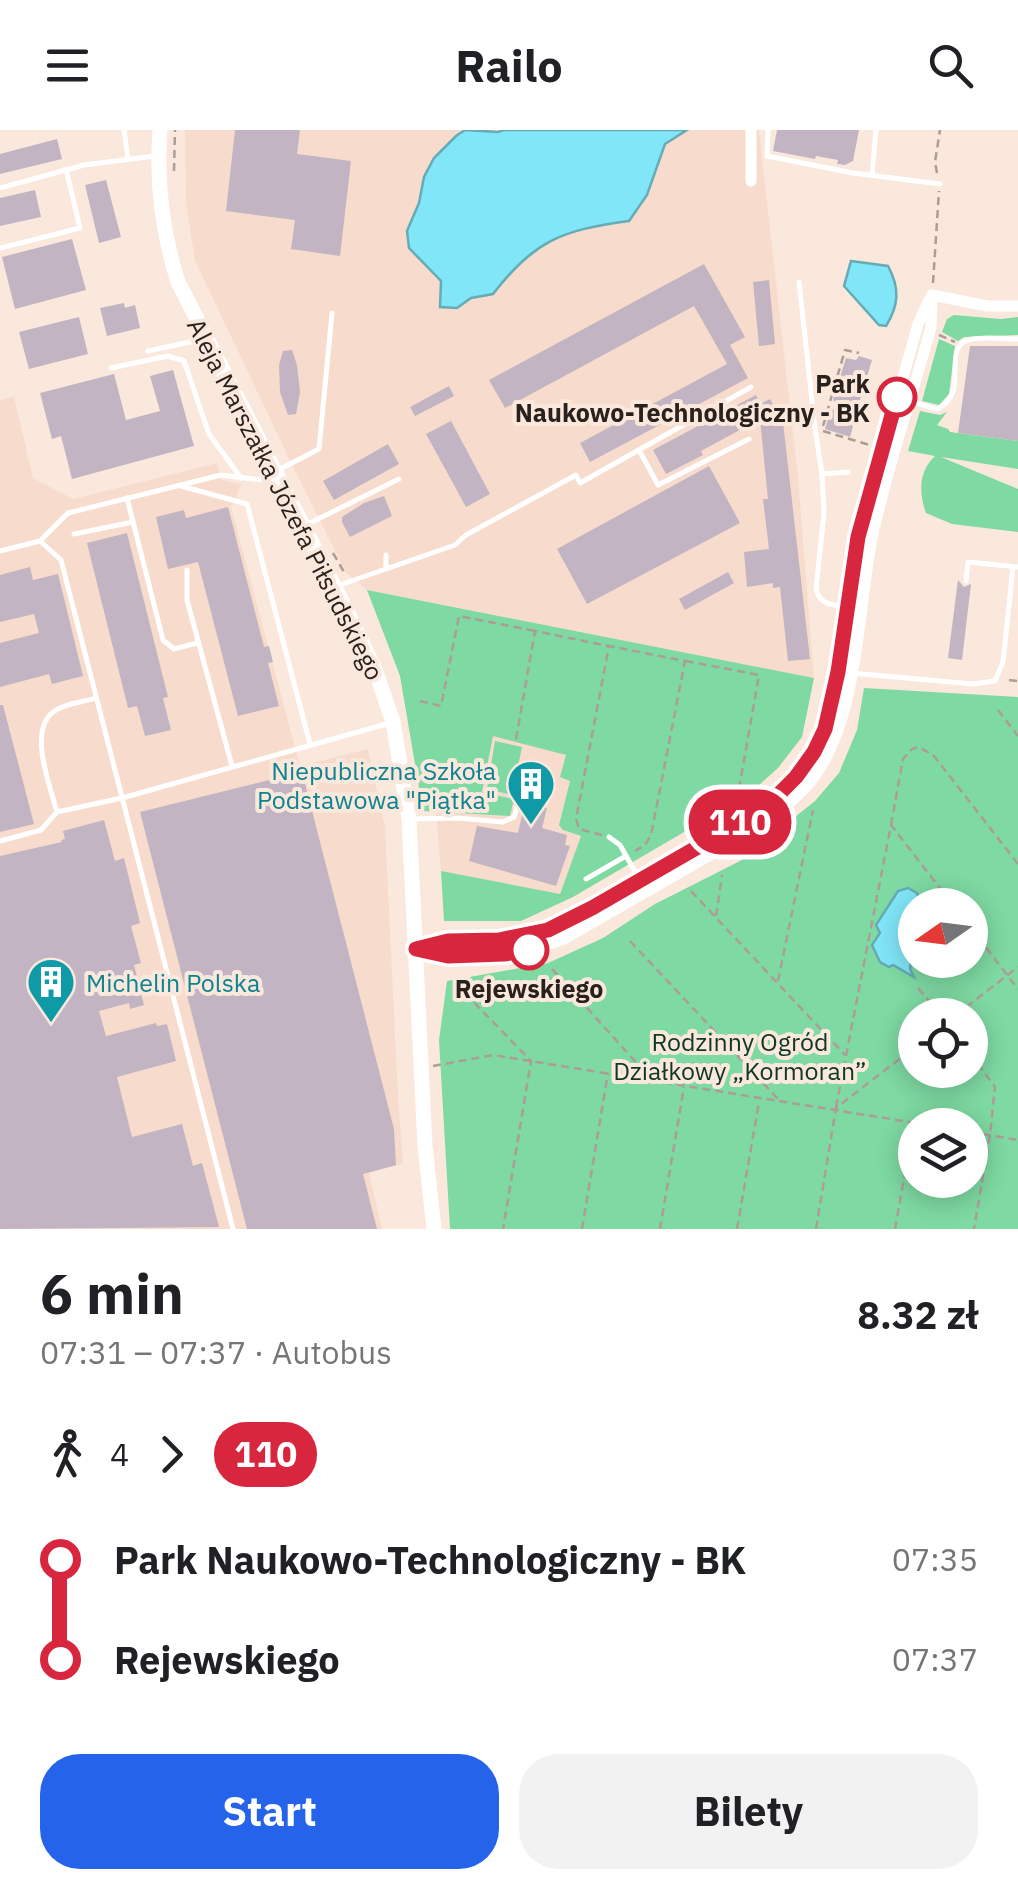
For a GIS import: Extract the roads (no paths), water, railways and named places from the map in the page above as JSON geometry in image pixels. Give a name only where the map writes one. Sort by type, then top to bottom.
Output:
[{"type":"street","name":"Aleja Marszałka Józefa Piłsudskiego","points":[[160,130],[160,200],[169,255],[178,282],[375,669],[393,722],[409,819],[425,1146],[434,1229]]},
{"type":"street","points":[[751,130],[751,181]]},
{"type":"street","points":[[932,295],[987,306],[1018,306]]},
{"type":"street","points":[[416,949],[448,956],[504,954],[544,946],[581,930],[761,826],[795,798],[824,763],[843,720],[846,608],[858,537],[918,324],[932,295]]},
{"type":"street","points":[[416,949],[448,941],[499,940],[548,930],[743,821],[772,801],[796,777],[825,729],[844,672],[872,539],[931,326],[932,295]]},
{"type":"lane","points":[[124,130],[128,159]]},
{"type":"lane","points":[[768,130],[767,156],[940,184]]},
{"type":"lane","points":[[872,175],[876,130]]},
{"type":"lane","points":[[0,188],[66,169],[158,156]]},
{"type":"lane","points":[[0,248],[80,228],[66,169]]},
{"type":"lane","points":[[799,282],[822,474],[824,514],[816,588],[826,604],[846,608]]},
{"type":"lane","points":[[0,550],[40,542],[68,513],[221,475],[262,480],[319,449],[332,313]]},
{"type":"lane","points":[[148,351],[205,338]]},
{"type":"lane","points":[[897,397],[937,409],[953,397],[960,344],[1018,338]]},
{"type":"lane","points":[[111,368],[168,356],[184,361],[209,434],[241,478]]},
{"type":"lane","points":[[334,587],[455,545],[466,535],[576,476],[580,484],[752,387]]},
{"type":"lane","points":[[639,450],[658,485],[748,438]]},
{"type":"lane","points":[[822,474],[848,472]]},
{"type":"lane","points":[[303,526],[400,479]]},
{"type":"lane","points":[[178,485],[247,504],[310,744]]},
{"type":"lane","points":[[127,498],[163,640],[174,648],[197,643]]},
{"type":"lane","points":[[74,534],[133,522]]},
{"type":"lane","points":[[40,542],[62,560],[233,1229]]},
{"type":"lane","points":[[455,545],[461,552]]},
{"type":"lane","points":[[386,555],[386,569]]},
{"type":"lane","points":[[844,672],[973,684],[994,680],[1003,662],[1016,567],[968,562],[966,581]]},
{"type":"lane","points":[[186,570],[187,600],[197,643],[232,766]]},
{"type":"lane","points":[[56,812],[41,750],[42,726],[56,709],[96,698]]},
{"type":"lane","points":[[0,840],[41,830],[56,812],[122,798],[393,722]]},
{"type":"lane","points":[[409,819],[503,822],[514,817],[520,796]]},
{"type":"lane","points":[[609,837],[620,844],[640,880]]},
{"type":"lane","points":[[586,880],[626,856]]},
{"type":"water","points":[[465,130],[687,130],[665,144],[647,195],[629,221],[585,229],[552,241],[523,261],[493,294],[471,298],[457,308],[440,307],[441,281],[409,248],[407,231],[434,158]]},
{"type":"water","points":[[851,261],[888,266],[896,296],[886,326],[879,325],[844,286]]},
{"type":"water","points":[[898,891],[898,968],[880,962],[872,945],[880,933],[876,925]]},
{"type":"place","name":"Park Naukowo-Technologiczny - BK","points":[[897,397]]},
{"type":"place","name":"Niepubliczna Szkoła Podstawowa \"Piątka\"","points":[[531,826]]},
{"type":"place","name":"Rejewskiego","points":[[529,950]]},
{"type":"place","name":"Michelin Polska","points":[[51,1024]]},
{"type":"park label","name":"Rodzinny Ogród Działkowy „Kormoran”","points":[[740,1056]]}]
